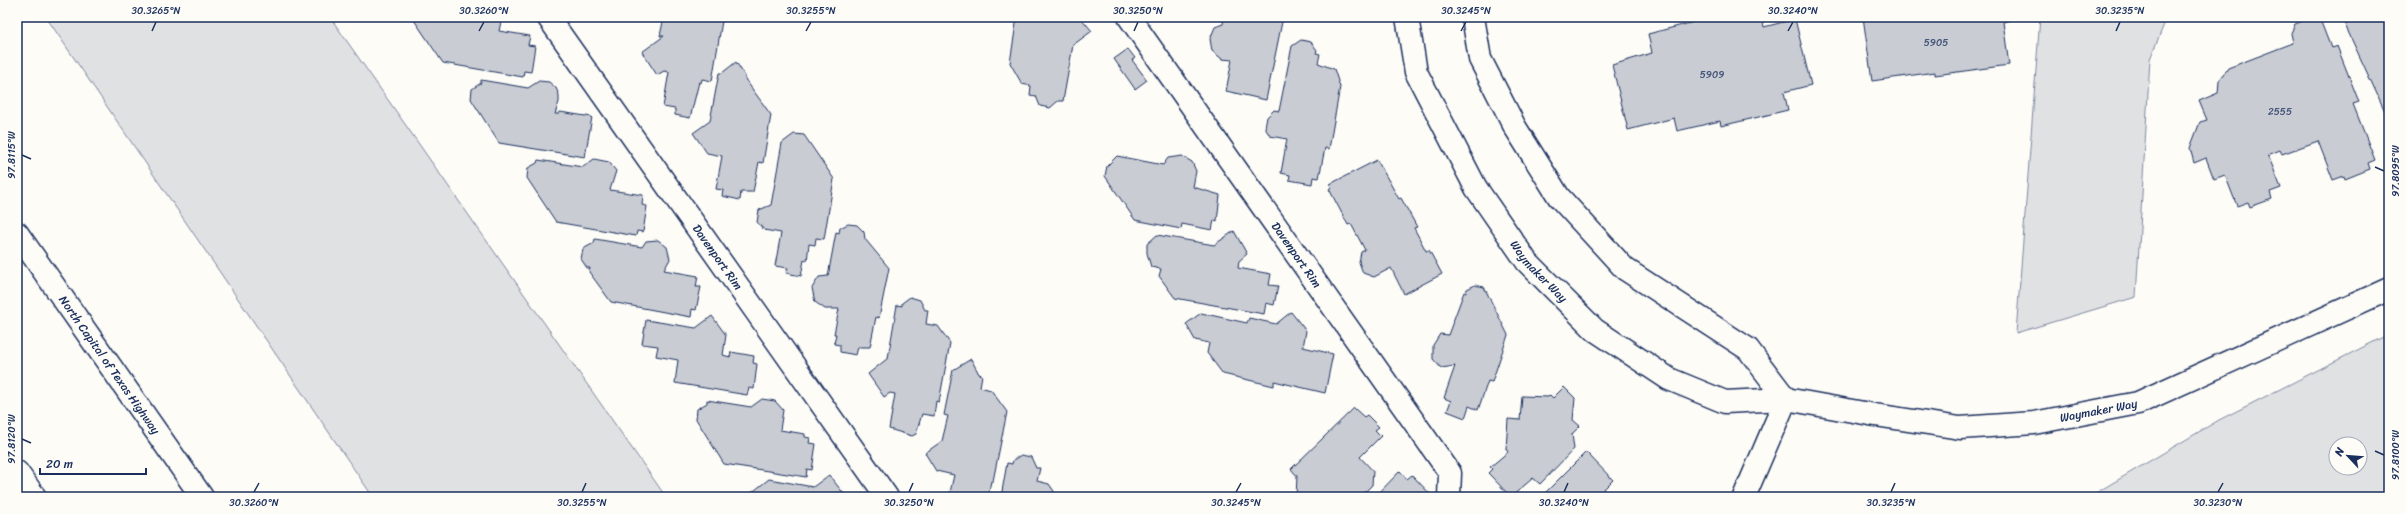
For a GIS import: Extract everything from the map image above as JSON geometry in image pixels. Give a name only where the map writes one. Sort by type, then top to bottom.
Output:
[{"type":"main road","name":"Davenport Rim","points":[[548,17],[887,497]]},
{"type":"main road","name":"Davenport Rim","points":[[1129,17],[1450,473],[1450,497]]},
{"type":"main road","name":"Waymaker Way","points":[[1407,17],[1416,72],[1476,188],[1527,262],[1595,330],[1669,379],[1725,402],[1786,399],[1960,428],[2034,423],[2138,403],[2389,289]]},
{"type":"main road","points":[[1473,17],[1480,59],[1515,127],[1559,197],[1625,269],[1748,349],[1786,399],[1744,497]]},
{"type":"main road","name":"North Capital of Texas Highway","points":[[17,233],[202,497]]},
{"type":"main road","points":[[17,472],[35,497]]},
{"type":"shaded area","points":[[46,17],[330,17],[666,497],[373,497]]},
{"type":"shaded area","points":[[2040,17],[2167,17],[2150,59],[2136,297],[2016,333]]},
{"type":"shaded area","points":[[2389,334],[2389,495],[2385,497],[2089,497],[2219,420]]},
{"type":"building","points":[[414,17],[502,17],[499,31],[530,36],[528,45],[535,46],[531,72],[524,71],[523,77],[443,63],[414,20]]},
{"type":"building","points":[[664,17],[720,17],[722,21],[712,81],[702,79],[701,83],[699,82],[690,118],[675,115],[675,109],[663,107],[669,72],[664,71],[657,75],[642,52],[664,36],[660,36]]},
{"type":"building","points":[[1017,17],[1080,17],[1092,31],[1073,45],[1063,101],[1058,101],[1050,108],[1040,106],[1036,96],[1030,95],[1031,86],[1022,84],[1010,63]]},
{"type":"building","points":[[1224,17],[1283,17],[1266,100],[1226,91],[1232,60],[1222,59],[1212,51],[1210,39],[1215,27],[1223,24]]},
{"type":"building","points":[[1713,17],[1762,17],[1764,27],[1795,19],[1811,85],[1784,92],[1788,110],[1721,126],[1720,121],[1677,131],[1674,118],[1628,130],[1612,65],[1652,53],[1648,34]]},
{"type":"building","points":[[1863,17],[2009,17],[2010,20],[2003,22],[2009,65],[1935,75],[1935,72],[1872,81]]},
{"type":"building","points":[[2313,17],[2319,17],[2331,48],[2337,46],[2359,102],[2353,104],[2375,160],[2368,163],[2370,169],[2345,179],[2344,176],[2333,180],[2318,141],[2282,154],[2280,150],[2268,155],[2281,188],[2270,192],[2272,199],[2250,207],[2248,202],[2237,206],[2225,175],[2214,179],[2206,158],[2194,163],[2190,148],[2200,122],[2207,120],[2199,101],[2218,93],[2219,81],[2228,68],[2293,43],[2291,33],[2295,24]]},
{"type":"building","points":[[2356,17],[2389,17],[2389,120],[2345,25],[2357,19]]},
{"type":"building","points":[[1301,40],[1311,42],[1317,50],[1316,53],[1320,54],[1318,63],[1334,69],[1340,87],[1329,149],[1325,148],[1319,178],[1313,177],[1312,184],[1289,180],[1290,175],[1281,173],[1287,139],[1270,136],[1265,128],[1267,117],[1274,110],[1279,111],[1292,46]]},
{"type":"building","points":[[1128,49],[1135,58],[1132,60],[1147,80],[1135,89],[1114,59]]},
{"type":"building","points":[[736,62],[745,76],[745,79],[771,115],[763,163],[759,162],[753,192],[741,192],[740,200],[722,196],[723,190],[716,189],[722,156],[707,153],[693,133],[710,121],[719,73],[722,73]]},
{"type":"building","points":[[481,80],[528,88],[539,81],[549,82],[556,88],[559,95],[559,102],[555,114],[559,114],[560,112],[592,117],[585,157],[499,143],[471,99],[472,89],[481,83]]},
{"type":"building","points":[[794,134],[804,135],[834,179],[824,239],[816,238],[815,245],[809,244],[807,261],[804,260],[801,276],[786,273],[788,268],[775,266],[781,233],[764,230],[757,222],[759,210],[771,205],[782,143]]},
{"type":"building","points":[[1117,156],[1163,165],[1168,158],[1182,156],[1192,162],[1196,171],[1193,187],[1220,195],[1217,221],[1214,220],[1212,230],[1182,224],[1181,229],[1135,220],[1105,176],[1107,166]]},
{"type":"building","points":[[594,159],[609,162],[616,171],[610,190],[643,195],[642,205],[647,206],[643,232],[637,231],[636,236],[556,222],[527,178],[528,168],[537,163],[538,160],[583,167]]},
{"type":"building","points":[[1377,160],[1417,227],[1414,228],[1426,251],[1429,250],[1442,274],[1404,294],[1391,268],[1374,277],[1363,273],[1359,262],[1361,252],[1365,250],[1351,224],[1348,225],[1329,189],[1331,187],[1330,184]]},
{"type":"building","points":[[848,224],[857,225],[864,232],[865,239],[889,268],[879,318],[876,317],[870,347],[858,347],[856,355],[840,352],[840,345],[834,344],[836,334],[834,334],[839,309],[825,309],[815,302],[812,288],[819,277],[828,276],[836,232],[839,233],[840,228]]},
{"type":"building","points":[[1234,231],[1247,254],[1239,261],[1238,268],[1271,274],[1269,285],[1278,286],[1274,305],[1266,303],[1264,314],[1175,298],[1159,276],[1161,269],[1151,267],[1147,253],[1147,244],[1157,235],[1214,245]]},
{"type":"building","points":[[595,239],[642,247],[646,241],[658,240],[667,247],[670,259],[664,270],[698,276],[696,287],[701,287],[696,310],[692,309],[691,317],[611,302],[589,272],[590,268],[587,268],[581,259],[583,249],[594,243]]},
{"type":"building","points":[[1475,285],[1484,287],[1508,335],[1492,382],[1488,381],[1478,410],[1469,406],[1465,418],[1447,411],[1451,401],[1444,398],[1455,366],[1441,368],[1433,359],[1433,345],[1440,334],[1448,335],[1464,292],[1466,293],[1467,289]]},
{"type":"building","points":[[910,297],[920,300],[925,310],[928,310],[926,324],[938,326],[950,343],[939,402],[936,401],[934,416],[922,414],[916,434],[912,436],[889,429],[895,394],[890,393],[884,397],[868,374],[888,358],[897,305],[902,306],[902,303]]},
{"type":"building","points":[[1291,312],[1306,331],[1303,347],[1333,354],[1325,393],[1274,381],[1274,386],[1223,374],[1207,353],[1209,343],[1195,340],[1186,324],[1201,313],[1247,323],[1249,318],[1276,324]]},
{"type":"building","points":[[712,316],[726,335],[723,355],[730,357],[731,352],[754,356],[753,363],[757,364],[754,389],[749,388],[747,395],[675,383],[678,360],[656,356],[658,346],[642,344],[646,320],[696,328]]},
{"type":"building","points":[[971,359],[979,374],[982,375],[980,387],[991,390],[1007,412],[993,481],[991,481],[988,497],[949,497],[954,475],[936,471],[925,453],[942,441],[948,416],[944,415],[953,370]]},
{"type":"building","points":[[1564,387],[1575,398],[1573,420],[1580,426],[1572,434],[1574,449],[1540,484],[1533,478],[1511,497],[1488,473],[1492,469],[1490,467],[1508,452],[1506,449],[1508,419],[1520,420],[1522,396],[1548,397],[1550,395],[1553,398]]},
{"type":"building","points":[[762,399],[775,401],[783,410],[780,430],[805,434],[805,437],[810,438],[809,443],[816,444],[812,470],[807,469],[806,477],[724,464],[696,419],[697,409],[707,403],[707,400],[751,407]]},
{"type":"building","points":[[1354,408],[1364,417],[1367,415],[1379,427],[1375,430],[1381,436],[1360,457],[1373,471],[1372,485],[1362,495],[1296,497],[1297,476],[1291,469]]},
{"type":"building","points":[[1586,452],[1613,480],[1596,497],[1541,497]]},
{"type":"building","points":[[1021,455],[1031,457],[1036,468],[1040,468],[1037,481],[1049,484],[1058,497],[1001,497],[1007,463],[1012,464],[1013,460]]},
{"type":"building","points":[[1400,471],[1407,479],[1412,475],[1432,496],[1375,497]]},
{"type":"building","points":[[829,475],[844,494],[843,497],[752,497],[750,494],[769,479],[813,487]]}]
